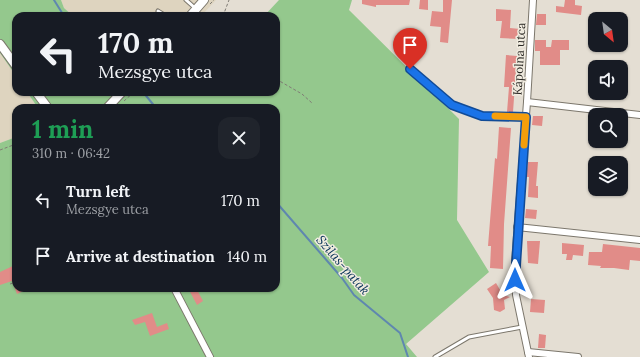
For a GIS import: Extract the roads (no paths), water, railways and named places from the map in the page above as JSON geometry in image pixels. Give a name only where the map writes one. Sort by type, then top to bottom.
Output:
[{"type":"main road","points":[[193,12],[204,0]]},
{"type":"main road","points":[[0,44],[12,60]]},
{"type":"main road","points":[[110,104],[118,96]]},
{"type":"street","name":"Kápolna utca","points":[[528,354],[522,327],[515,280],[517,227],[526,117],[533,0]]},
{"type":"street","points":[[410,69],[452,105],[482,116],[526,117]]},
{"type":"street","points":[[527,102],[640,115]]},
{"type":"street","points":[[517,227],[640,240]]},
{"type":"street","points":[[176,292],[210,357]]},
{"type":"street","points":[[528,354],[578,357]]},
{"type":"lane","points":[[186,0],[196,9]]},
{"type":"lane","points":[[435,357],[470,337],[522,327]]},
{"type":"waterway","name":"Szilas-patak","points":[[54,0],[62,12]]},
{"type":"waterway","name":"Szilas-patak","points":[[146,96],[153,104]]},
{"type":"waterway","name":"Szilas-patak","points":[[280,207],[342,278],[354,295],[400,333],[408,357]]}]
